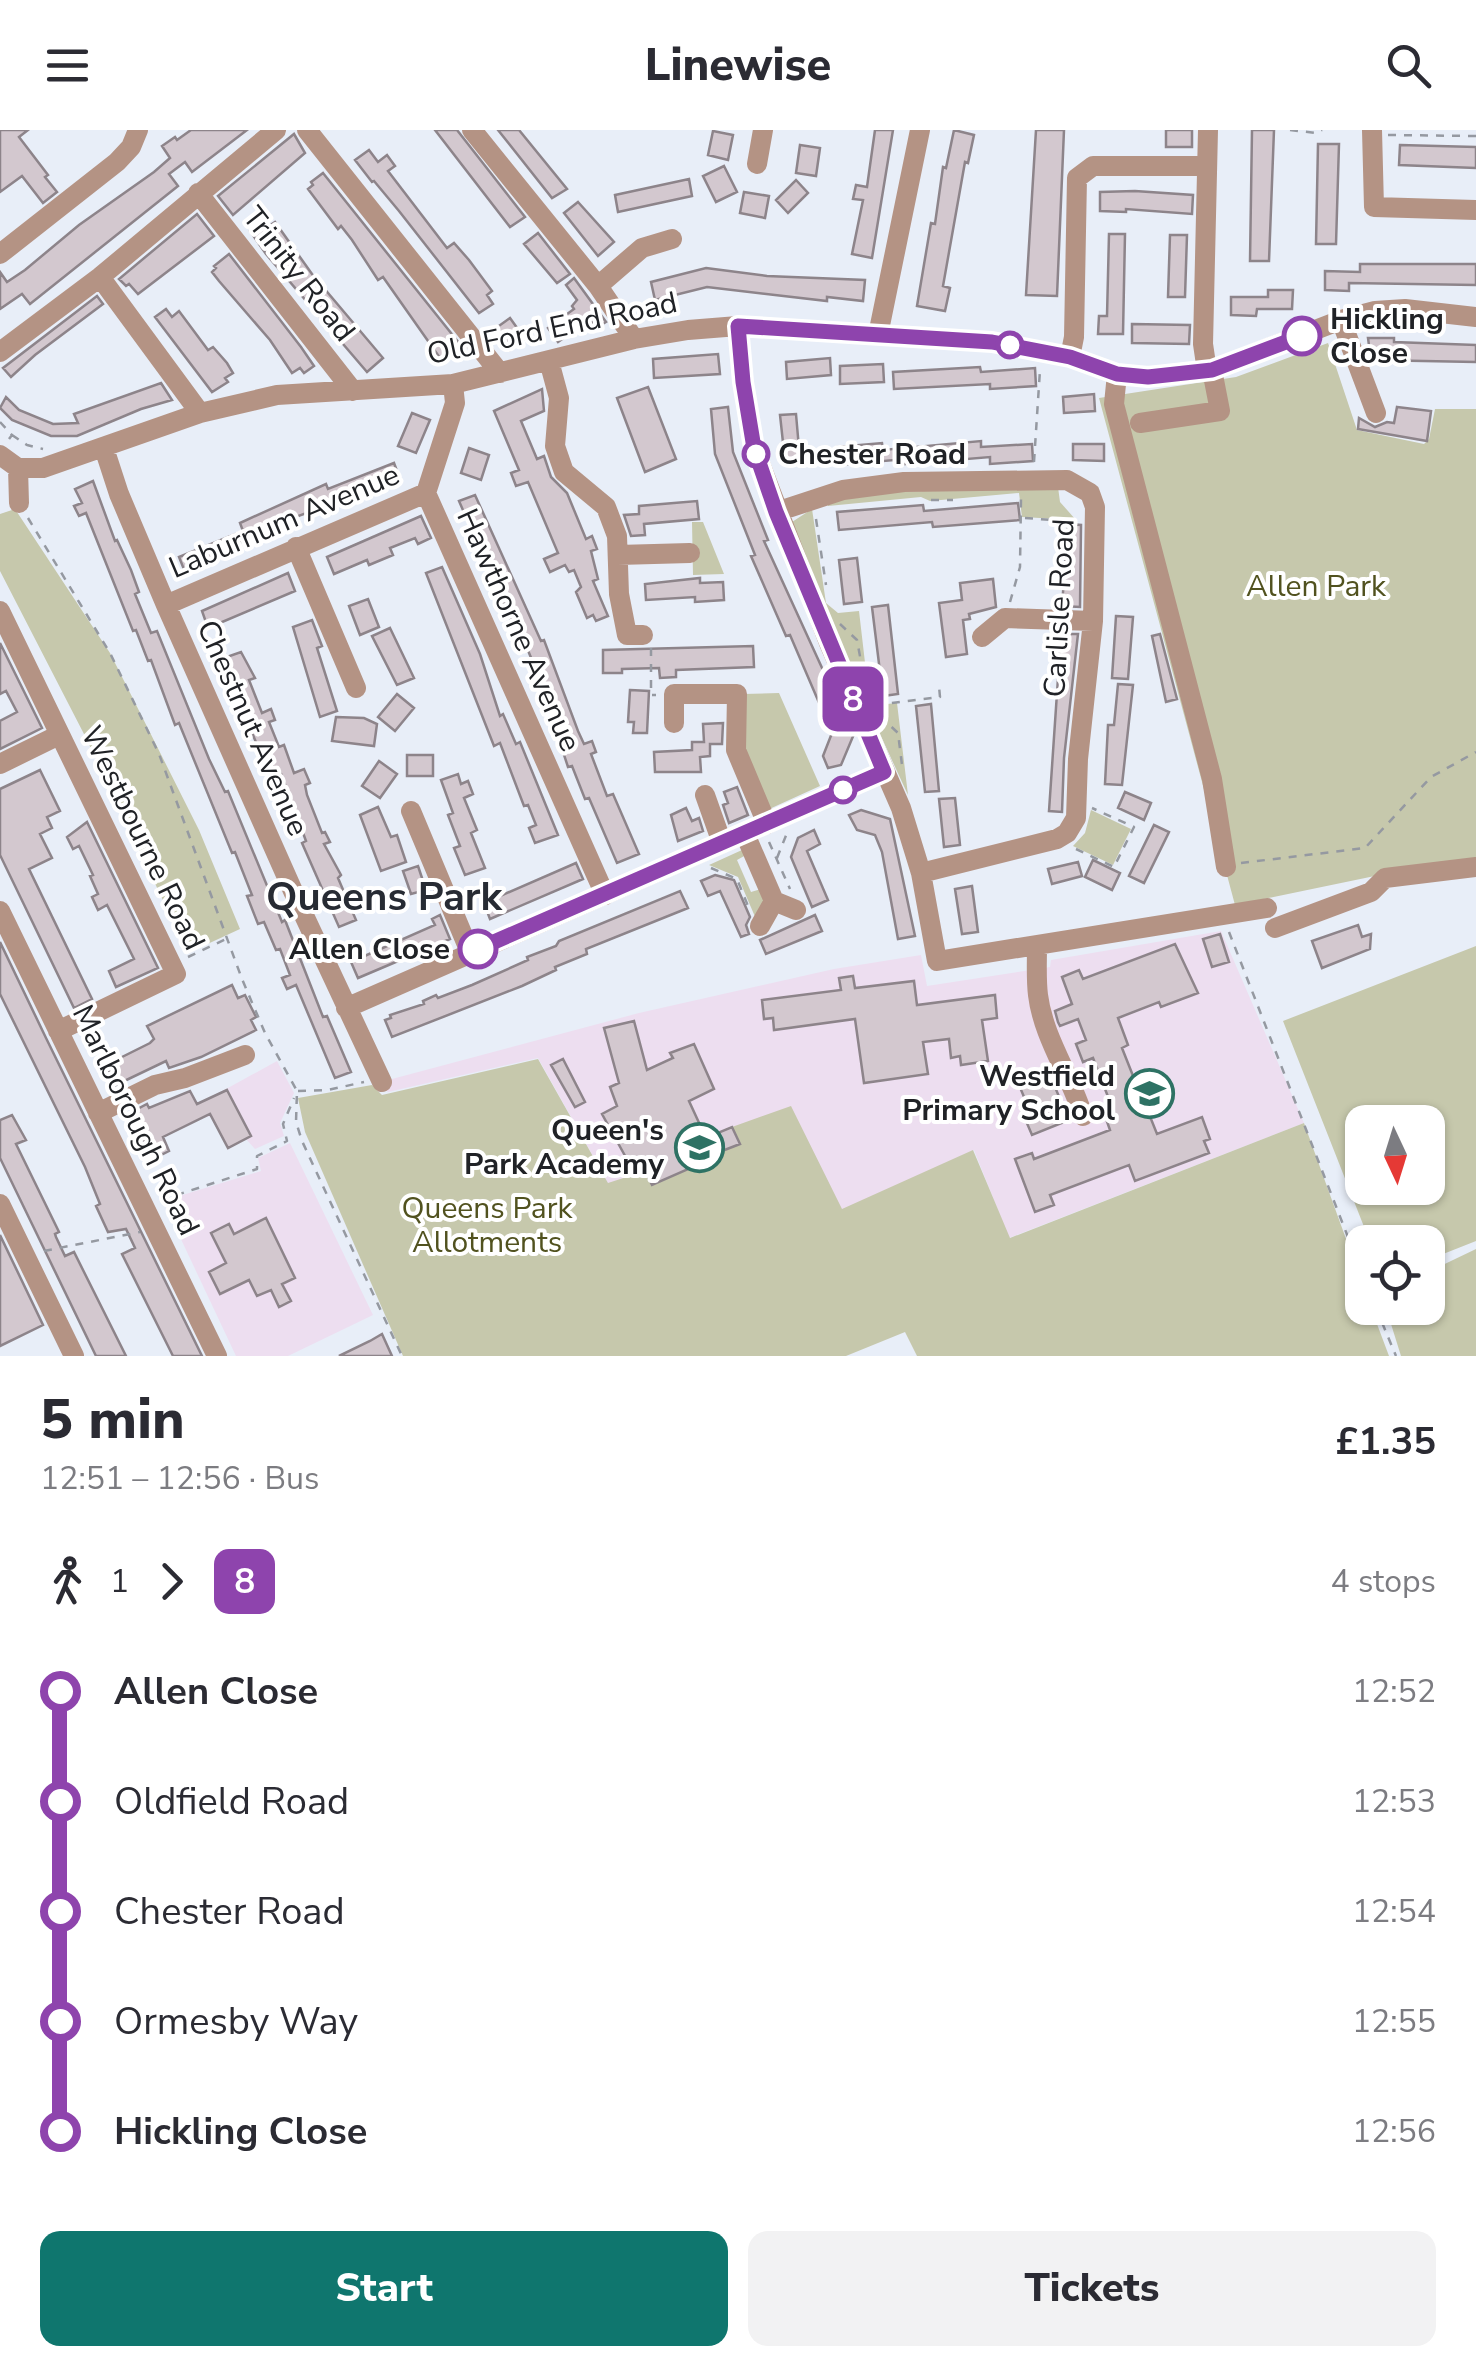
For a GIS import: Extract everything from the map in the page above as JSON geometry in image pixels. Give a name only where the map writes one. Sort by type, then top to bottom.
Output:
[{"type":"street","points":[[0,254],[117,162],[138,130]]},
{"type":"street","points":[[0,352],[100,277],[276,130]]},
{"type":"street","points":[[307,130],[500,373]]},
{"type":"street","points":[[472,130],[598,286],[634,339]]},
{"type":"street","points":[[757,164],[763,130]]},
{"type":"street","points":[[878,335],[920,130]]},
{"type":"street","points":[[1140,423],[1220,411],[1203,344],[1208,130]]},
{"type":"street","points":[[1372,133],[1374,208],[1476,210]]},
{"type":"street","points":[[1070,357],[1074,337],[1077,178],[1093,166],[1206,166]]},
{"type":"street","name":"Trinity Road","points":[[198,193],[353,392]]},
{"type":"street","points":[[598,286],[642,248],[672,240]]},
{"type":"street","points":[[100,277],[200,413]]},
{"type":"street","name":"Old Ford End Road","points":[[18,468],[42,468],[200,413],[277,395],[453,384],[634,339],[738,326],[992,342],[1070,357],[1117,374],[1162,377],[1210,371],[1375,311],[1405,309],[1476,317]]},
{"type":"street","points":[[1342,320],[1376,413]]},
{"type":"street","points":[[738,326],[754,448],[776,512],[893,768],[921,874],[937,962],[1235,914],[1271,918],[1371,892],[1385,878],[1476,867]]},
{"type":"street","points":[[549,361],[559,398],[555,446],[564,472],[606,506],[616,536],[619,594],[635,635]]},
{"type":"street","points":[[1117,374],[1114,404],[1212,779],[1226,866]]},
{"type":"street","name":"Hawthorne Avenue","points":[[453,384],[455,403],[426,493],[605,896]]},
{"type":"street","name":"Chestnut Avenue","points":[[104,448],[119,494],[166,604],[380,1080]]},
{"type":"street","points":[[2,451],[18,468],[18,503]]},
{"type":"street","name":"Carlisle Road","points":[[776,512],[843,490],[904,482],[1067,480],[1090,494],[1095,507],[1092,621],[1078,801],[1076,818],[1067,834],[1057,840]]},
{"type":"street","name":"Laburnum Avenue","points":[[166,604],[426,493]]},
{"type":"street","points":[[296,548],[356,688]]},
{"type":"street","points":[[618,555],[690,553]]},
{"type":"street","name":"Westbourne Road","points":[[0,611],[176,974],[58,1031]]},
{"type":"street","points":[[982,636],[1005,618],[1092,621]]},
{"type":"street","points":[[674,723],[674,694],[737,694],[736,750],[767,824]]},
{"type":"street","points":[[0,764],[59,735]]},
{"type":"street","points":[[346,1008],[893,768]]},
{"type":"street","points":[[705,795],[722,843]]},
{"type":"street","points":[[411,811],[470,952]]},
{"type":"street","points":[[746,834],[774,901],[796,910]]},
{"type":"street","points":[[921,874],[1057,840]]},
{"type":"street","points":[[760,926],[774,901]]},
{"type":"street","name":"Marlborough Road","points":[[0,910],[217,1356]]},
{"type":"street","points":[[1037,946],[1038,998],[1083,1116]]},
{"type":"street","points":[[98,1112],[155,1085],[245,1055]]},
{"type":"street","points":[[0,1204],[67,1354]]},
{"type":"path","points":[[1290,130],[1322,130]]},
{"type":"path","points":[[1372,133],[1476,136]]},
{"type":"path","points":[[1005,618],[1020,567],[1041,350]]},
{"type":"path","points":[[0,422],[12,436],[2,451]]},
{"type":"path","points":[[813,498],[828,598]]},
{"type":"path","points":[[18,503],[101,636],[136,706],[181,810],[265,1033],[296,1091],[296,1122],[302,1142],[402,1356]]},
{"type":"path","points":[[1023,518],[1095,523]]},
{"type":"path","points":[[831,615],[857,640],[867,689]]},
{"type":"path","points":[[635,635],[650,634],[651,695],[674,694]]},
{"type":"path","points":[[893,768],[898,733],[870,706],[940,697],[939,686]]},
{"type":"path","points":[[1226,866],[1365,848],[1431,777],[1476,752]]},
{"type":"path","points":[[1057,840],[1114,867],[1134,827],[1078,801]]},
{"type":"path","points":[[777,860],[790,827],[789,814]]},
{"type":"path","points":[[1235,914],[1228,935],[1345,1229]]},
{"type":"path","points":[[172,964],[227,939]]},
{"type":"path","points":[[296,1091],[328,1090],[380,1080]]},
{"type":"path","points":[[163,1199],[257,1169],[258,1156],[286,1141],[283,1124],[295,1097]]},
{"type":"path","points":[[26,1255],[156,1229]]},
{"type":"path","points":[[1383,1325],[1396,1356]]},
{"type":"shaded area","points":[[1221,931],[1304,1123],[1009,1238],[974,1150],[842,1210],[608,1183],[538,1058],[388,1092],[377,1083],[639,1013],[834,969],[921,955],[927,986],[1050,967],[1051,960]]},
{"type":"shaded area","points":[[277,1061],[294,1093],[280,1123],[284,1136],[255,1149],[212,1116],[203,1117],[197,1105]]},
{"type":"shaded area","points":[[290,1143],[373,1315],[288,1356],[236,1356],[163,1201],[261,1171],[258,1158]]},
{"type":"green space","name":"Allen Park","points":[[1328,343],[1357,430],[1424,444],[1429,439],[1435,409],[1476,409],[1476,865],[1394,872],[1235,905],[1099,398],[1236,377]]},
{"type":"green space","points":[[1058,487],[1060,502],[1076,520],[1022,517],[1019,493],[828,506],[828,502],[857,493]]},
{"type":"green space","points":[[15,509],[110,653],[199,830],[240,929],[188,953],[85,736],[0,571],[0,514]]},
{"type":"green space","points":[[812,509],[826,603],[838,613],[859,611],[869,697],[863,698],[825,613],[792,522]]},
{"type":"green space","points":[[692,522],[703,522],[724,574],[693,575]]},
{"type":"green space","points":[[779,693],[820,786],[765,811],[741,751],[743,694]]},
{"type":"green space","points":[[897,703],[908,795],[867,706]]},
{"type":"green space","points":[[1091,810],[1131,829],[1113,865],[1073,846],[1085,833]]},
{"type":"green space","points":[[742,850],[746,855],[737,860],[751,892],[761,889],[766,900],[756,919],[738,877],[709,865]]},
{"type":"green space","points":[[1476,946],[1476,1241],[1445,1253],[1445,1225],[1363,1225],[1355,1205],[1445,1205],[1445,1105],[1345,1105],[1345,1178],[1283,1021]]},
{"type":"green space","name":"Queens Park Allotments","points":[[538,1059],[608,1183],[645,1171],[652,1185],[739,1144],[732,1127],[791,1106],[842,1209],[973,1150],[1010,1238],[1304,1123],[1345,1236],[1345,1325],[1377,1325],[1389,1356],[917,1356],[905,1332],[846,1356],[403,1356],[305,1132],[298,1098],[372,1085],[382,1095]]},
{"type":"green space","points":[[1476,1249],[1476,1356],[1401,1356],[1391,1325],[1445,1325],[1445,1264]]},
{"type":"building","points":[[0,130],[28,130],[19,137],[57,192],[43,203],[22,176],[0,192]]},
{"type":"building","points":[[191,130],[247,130],[192,172],[185,162],[169,174],[178,186],[30,304],[22,294],[0,309],[0,272],[7,282],[25,270],[79,225],[154,172],[170,158],[162,146]]},
{"type":"building","points":[[435,130],[457,130],[525,217],[510,227]]},
{"type":"building","points":[[498,130],[519,130],[567,189],[552,198]]},
{"type":"building","points":[[875,130],[893,130],[872,258],[852,254],[863,200],[853,199],[856,185],[867,187]]},
{"type":"building","points":[[954,130],[974,135],[968,163],[965,162],[943,286],[950,288],[945,311],[917,306],[931,223],[935,224],[943,167],[946,168]]},
{"type":"building","points":[[1036,130],[1064,130],[1057,296],[1026,295]]},
{"type":"building","points":[[1166,130],[1192,130],[1192,147],[1166,147]]},
{"type":"building","points":[[1252,130],[1274,130],[1269,261],[1250,261]]},
{"type":"building","points":[[713,131],[733,135],[728,160],[708,155]]},
{"type":"building","points":[[294,134],[305,153],[233,215],[218,196]]},
{"type":"building","points":[[1318,144],[1339,144],[1336,244],[1316,244]]},
{"type":"building","points":[[800,145],[820,148],[816,176],[796,173]]},
{"type":"building","points":[[1400,145],[1476,147],[1476,168],[1399,165]]},
{"type":"building","points":[[369,150],[378,162],[387,155],[395,166],[388,171],[447,248],[454,243],[469,260],[492,291],[487,295],[493,304],[479,313],[372,182],[355,160]]},
{"type":"building","points":[[724,166],[737,192],[716,202],[703,176]]},
{"type":"building","points":[[323,173],[467,353],[457,360],[450,355],[440,358],[383,277],[378,280],[352,240],[341,226],[338,229],[308,189]]},
{"type":"building","points":[[689,179],[692,196],[618,212],[615,195]]},
{"type":"building","points":[[796,180],[808,193],[788,213],[776,200]]},
{"type":"building","points":[[744,192],[769,196],[765,218],[740,213]]},
{"type":"building","points":[[1100,192],[1193,195],[1192,214],[1100,211]]},
{"type":"building","points":[[578,202],[614,242],[598,256],[564,213]]},
{"type":"building","points":[[197,214],[214,236],[138,294],[119,279]]},
{"type":"building","points":[[262,222],[266,228],[275,222],[312,274],[383,358],[367,372],[266,254],[250,231]]},
{"type":"building","points":[[538,233],[570,274],[557,283],[524,244]]},
{"type":"building","points":[[1109,234],[1125,234],[1123,334],[1098,334],[1099,316],[1107,316]]},
{"type":"building","points":[[1170,235],[1187,235],[1185,297],[1168,297]]},
{"type":"building","points":[[229,254],[314,366],[304,373],[300,368],[292,373],[270,340],[212,272]]},
{"type":"building","points":[[1360,264],[1476,264],[1476,285],[1349,283],[1349,291],[1325,290],[1325,271],[1360,272]]},
{"type":"building","points":[[706,268],[767,276],[865,280],[863,301],[827,297],[827,301],[707,287],[655,300],[651,282]]},
{"type":"building","points":[[574,278],[606,322],[596,328],[590,319],[558,342],[548,328],[574,309],[577,300],[566,285]]},
{"type":"building","points":[[1268,290],[1293,290],[1292,309],[1257,309],[1256,316],[1231,315],[1231,297],[1268,297]]},
{"type":"building","points":[[97,296],[103,304],[11,377],[3,368]]},
{"type":"building","points":[[166,309],[172,317],[179,311],[208,350],[213,347],[227,363],[233,373],[225,378],[228,382],[212,392],[155,317]]},
{"type":"building","points":[[510,318],[525,339],[510,350],[496,328]]},
{"type":"building","points":[[1132,324],[1190,325],[1189,344],[1132,343]]},
{"type":"building","points":[[1368,338],[1476,345],[1476,362],[1371,360]]},
{"type":"building","points":[[718,354],[720,374],[654,378],[653,359]]},
{"type":"building","points":[[830,358],[831,375],[787,379],[786,362]]},
{"type":"building","points":[[883,364],[884,382],[840,384],[840,366]]},
{"type":"building","points":[[980,367],[981,372],[1035,368],[1036,386],[894,389],[893,372]]},
{"type":"building","points":[[161,383],[172,400],[77,436],[51,436],[12,420],[0,408],[6,397],[19,410],[53,424],[78,423],[74,414]]},
{"type":"building","points":[[648,387],[676,459],[645,472],[617,398]]},
{"type":"building","points":[[542,389],[544,411],[521,421],[537,459],[544,456],[551,477],[567,493],[586,539],[592,536],[597,549],[591,551],[598,579],[593,581],[608,616],[596,621],[593,615],[587,618],[576,592],[581,587],[574,570],[569,572],[565,565],[550,572],[544,559],[558,553],[528,482],[516,486],[511,473],[519,470],[494,411]]},
{"type":"building","points":[[1094,394],[1095,411],[1064,413],[1063,397]]},
{"type":"building","points":[[728,407],[733,452],[768,540],[764,541],[844,716],[833,720],[854,734],[841,765],[828,768],[823,756],[832,733],[751,556],[755,555],[715,454],[711,409]]},
{"type":"building","points":[[1397,407],[1431,411],[1427,441],[1358,429],[1359,418],[1375,427],[1394,423]]},
{"type":"building","points":[[412,413],[430,420],[416,453],[398,446]]},
{"type":"building","points":[[796,414],[800,460],[785,461],[780,415]]},
{"type":"building","points":[[981,441],[981,447],[1032,444],[1033,461],[990,464],[990,457],[840,465],[838,447],[882,443],[883,450]]},
{"type":"building","points":[[1073,444],[1104,444],[1104,461],[1073,460]]},
{"type":"building","points":[[469,448],[489,455],[481,480],[461,473]]},
{"type":"building","points":[[394,463],[400,479],[268,527],[269,531],[236,544],[238,551],[185,572],[179,557],[243,531],[240,523],[326,484],[328,489]]},
{"type":"building","points":[[93,481],[115,541],[131,570],[139,592],[135,594],[151,633],[157,631],[209,759],[225,792],[228,791],[323,1017],[327,1016],[351,1072],[335,1078],[296,985],[287,989],[282,978],[290,975],[280,949],[276,950],[264,922],[258,924],[247,896],[252,895],[179,723],[175,725],[151,660],[148,661],[136,630],[133,631],[86,513],[79,516],[74,506],[82,503],[75,489]]},
{"type":"building","points":[[475,495],[541,641],[544,640],[584,744],[592,741],[596,752],[591,754],[607,796],[613,794],[639,854],[617,863],[589,798],[585,799],[572,766],[568,767],[537,672],[459,501]]},
{"type":"building","points":[[697,501],[699,519],[644,524],[645,535],[631,536],[624,515],[639,514],[639,506]]},
{"type":"building","points":[[1018,503],[1020,520],[933,527],[932,522],[839,530],[837,512],[923,505],[924,511]]},
{"type":"building","points":[[421,516],[431,538],[418,544],[415,538],[390,548],[393,555],[369,565],[367,560],[334,574],[327,557]]},
{"type":"building","points":[[1068,524],[1081,525],[1080,607],[1062,606]]},
{"type":"building","points":[[857,558],[862,602],[844,604],[839,560]]},
{"type":"building","points":[[442,567],[480,654],[500,716],[503,714],[516,744],[520,742],[558,835],[535,843],[529,828],[536,825],[528,805],[524,806],[500,743],[494,746],[426,573]]},
{"type":"building","points":[[288,573],[295,591],[208,628],[202,611]]},
{"type":"building","points":[[700,578],[700,583],[723,582],[724,600],[646,600],[645,584]]},
{"type":"building","points":[[993,579],[996,607],[969,614],[970,619],[963,620],[967,654],[946,657],[939,603],[962,600],[960,583]]},
{"type":"building","points":[[368,599],[379,627],[360,635],[349,606]]},
{"type":"building","points":[[888,605],[898,694],[883,696],[872,607]]},
{"type":"building","points":[[1116,616],[1133,617],[1128,679],[1112,678]]},
{"type":"building","points":[[312,620],[337,711],[320,717],[293,627]]},
{"type":"building","points":[[390,628],[414,678],[397,685],[372,636]]},
{"type":"building","points":[[1061,634],[1078,634],[1062,812],[1049,811]]},
{"type":"building","points":[[1160,634],[1177,699],[1166,702],[1152,636]]},
{"type":"building","points":[[0,643],[42,728],[0,749],[0,721],[17,712],[6,691],[0,694]]},
{"type":"building","points":[[753,646],[754,667],[676,670],[676,677],[660,678],[659,668],[603,673],[603,650]]},
{"type":"building","points":[[241,652],[255,678],[249,680],[262,713],[271,709],[275,720],[269,722],[279,747],[284,745],[294,773],[304,769],[310,783],[305,785],[307,795],[322,833],[330,842],[324,844],[341,875],[338,878],[356,920],[339,927],[302,843],[306,841],[280,771],[275,772],[265,744],[258,747],[221,659]]},
{"type":"building","points":[[1118,684],[1133,685],[1122,785],[1105,784],[1108,725],[1114,725]]},
{"type":"building","points":[[630,690],[649,691],[647,733],[633,733],[634,722],[628,722]]},
{"type":"building","points":[[397,694],[414,708],[395,731],[378,717]]},
{"type":"building","points":[[931,704],[939,791],[925,792],[916,706]]},
{"type":"building","points":[[336,717],[364,718],[377,724],[374,746],[332,741]]},
{"type":"building","points":[[723,723],[722,744],[710,744],[710,756],[700,757],[701,772],[655,772],[654,752],[692,750],[692,742],[704,742],[703,724]]},
{"type":"building","points":[[407,755],[433,755],[433,776],[407,776]]},
{"type":"building","points":[[379,761],[397,774],[380,798],[362,786]]},
{"type":"building","points":[[40,770],[60,811],[47,817],[52,828],[40,834],[52,858],[29,869],[92,999],[74,1008],[0,855],[0,789]]},
{"type":"building","points":[[458,774],[461,784],[468,781],[473,794],[464,798],[477,830],[471,833],[485,868],[465,875],[454,848],[460,846],[441,780]]},
{"type":"building","points":[[737,787],[748,815],[729,823],[723,805],[728,803],[724,792]]},
{"type":"building","points":[[1125,792],[1151,803],[1144,820],[1118,808]]},
{"type":"building","points":[[955,798],[960,845],[944,847],[939,799]]},
{"type":"building","points":[[378,807],[391,837],[397,835],[406,862],[381,871],[360,815]]},
{"type":"building","points":[[686,808],[692,821],[699,818],[703,831],[678,841],[671,815]]},
{"type":"building","points":[[861,810],[890,819],[915,936],[898,939],[882,852],[875,835],[857,830],[849,815]]},
{"type":"building","points":[[87,822],[158,968],[116,987],[109,971],[134,959],[107,905],[98,910],[92,897],[98,894],[90,876],[93,875],[79,846],[73,849],[67,837]]},
{"type":"building","points":[[1154,825],[1169,832],[1144,883],[1129,876]]},
{"type":"building","points":[[814,830],[820,844],[807,851],[828,900],[812,907],[791,857],[798,838]]},
{"type":"building","points":[[1093,860],[1120,873],[1112,890],[1085,877]]},
{"type":"building","points":[[1078,862],[1082,876],[1052,884],[1048,869]]},
{"type":"building","points":[[576,863],[583,879],[490,919],[484,903]]},
{"type":"building","points":[[418,866],[426,890],[411,894],[403,871]]},
{"type":"building","points":[[715,875],[734,880],[750,917],[746,925],[749,934],[741,937],[720,891],[708,896],[701,881]]},
{"type":"building","points":[[972,886],[978,932],[962,934],[955,889]]},
{"type":"building","points":[[680,891],[688,908],[586,949],[587,954],[522,986],[392,1037],[385,1020],[390,1015],[472,985],[556,946],[559,941]]},
{"type":"building","points":[[440,915],[450,939],[358,978],[351,962],[435,925],[432,919]]},
{"type":"building","points":[[815,915],[822,931],[766,954],[760,940]]},
{"type":"building","points":[[1358,925],[1362,937],[1371,934],[1370,949],[1322,968],[1312,941]]},
{"type":"building","points":[[1220,934],[1229,962],[1212,967],[1203,939]]},
{"type":"building","points":[[0,942],[202,1356],[173,1356],[122,1254],[135,1248],[126,1229],[108,1232],[85,1167],[0,994]]},
{"type":"building","points":[[1175,944],[1198,993],[1161,1007],[1159,1002],[1118,1018],[1128,1045],[1122,1048],[1139,1091],[1145,1089],[1157,1134],[1202,1117],[1210,1139],[1204,1141],[1209,1153],[1135,1181],[1129,1165],[1050,1195],[1054,1205],[1035,1212],[1015,1159],[1032,1153],[1034,1159],[1110,1130],[1103,1110],[1112,1107],[1093,1058],[1083,1062],[1076,1044],[1086,1040],[1078,1019],[1060,1026],[1058,1022],[1055,1011],[1072,1004],[1062,977],[1079,970],[1083,979]]},
{"type":"building","points":[[853,976],[855,988],[914,981],[917,1005],[995,995],[997,1018],[982,1020],[988,1061],[961,1065],[960,1056],[951,1058],[949,1039],[923,1042],[928,1074],[864,1083],[855,1019],[774,1030],[773,1018],[764,1019],[762,1000],[841,990],[839,978]]},
{"type":"building","points":[[232,985],[238,998],[245,995],[256,1017],[251,1020],[256,1030],[201,1057],[169,1068],[166,1061],[116,1085],[106,1065],[150,1043],[154,1039],[147,1026]]},
{"type":"building","points":[[634,1021],[647,1070],[673,1058],[670,1053],[694,1044],[714,1089],[689,1101],[706,1138],[732,1127],[740,1144],[691,1163],[693,1167],[652,1185],[639,1159],[629,1163],[602,1114],[617,1106],[610,1087],[619,1083],[604,1028]]},
{"type":"building","points":[[563,1059],[585,1102],[575,1107],[551,1065]]},
{"type":"building","points":[[1049,1073],[1069,1120],[1032,1135],[1020,1107],[1027,1104],[1019,1085]]},
{"type":"building","points":[[227,1090],[251,1136],[228,1148],[210,1114],[163,1137],[169,1151],[153,1159],[130,1113],[190,1091],[197,1104]]},
{"type":"building","points":[[12,1115],[26,1140],[16,1144],[59,1232],[56,1237],[65,1256],[74,1252],[126,1356],[96,1356],[0,1158],[0,1120]]},
{"type":"building","points":[[266,1218],[295,1278],[282,1284],[291,1301],[279,1307],[271,1290],[257,1296],[249,1280],[220,1294],[209,1272],[226,1263],[211,1233],[229,1224],[234,1234]]},
{"type":"building","points":[[0,1235],[43,1325],[0,1346]]},
{"type":"building","points":[[382,1334],[392,1356],[339,1356],[370,1341]]},
{"type":"bus line","name":"8","points":[[478,949],[884,772],[776,512],[754,448],[738,326],[992,342],[1070,357],[1117,374],[1148,377],[1212,370],[1302,336]]},
{"type":"place","name":"Hickling Close","points":[[1302,336]]},
{"type":"place","name":"Chester Road","points":[[756,454]]},
{"type":"place","name":"Allen Close","points":[[478,949]]},
{"type":"place","name":"Westfield Primary School","points":[[1150,1093]]},
{"type":"place","name":"Queen's Park Academy","points":[[699,1147]]},
{"type":"district","name":"Queens Park","points":[[384,896]]}]
